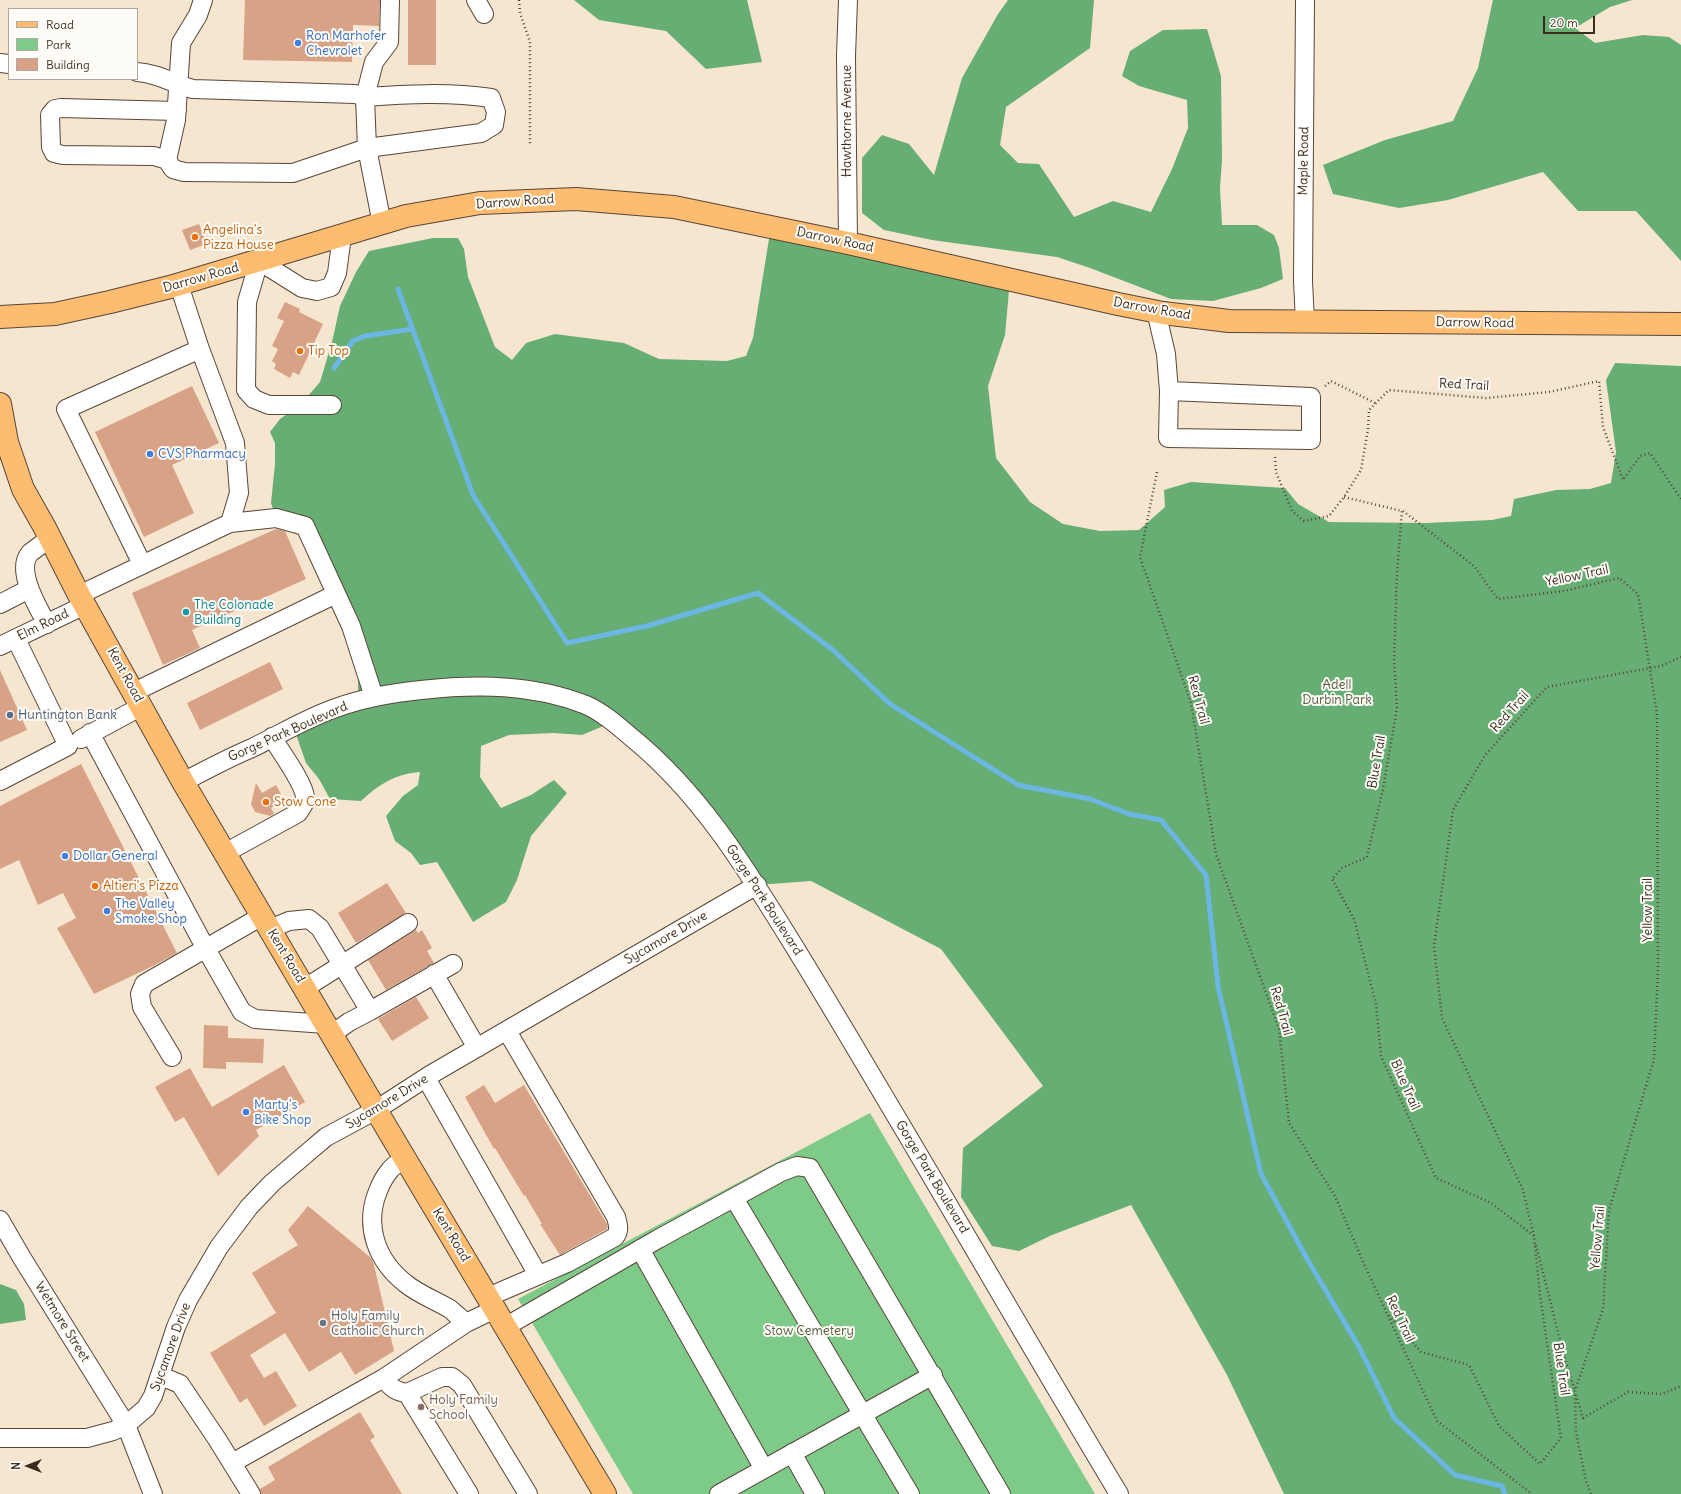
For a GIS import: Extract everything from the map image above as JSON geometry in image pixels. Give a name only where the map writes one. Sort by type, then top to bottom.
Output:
[{"type":"main road","name":"Darrow Road","points":[[0,317],[55,314],[179,285],[406,216],[480,203],[576,199],[674,207],[848,243],[1156,312],[1229,321],[1681,324]]},
{"type":"main road","name":"Kent Road","points":[[1,412],[3,443],[23,489],[82,600],[183,782],[376,1110],[605,1494]]},
{"type":"street","points":[[167,160],[177,111],[181,43],[198,15],[202,0]]},
{"type":"street","points":[[382,224],[367,148],[366,97],[374,62],[389,42],[390,0]]},
{"type":"street","name":"Hawthorne Avenue","points":[[848,0],[846,56],[848,243]]},
{"type":"street","name":"Maple Road","points":[[1304,0],[1303,281],[1305,321]]},
{"type":"street","points":[[138,72],[150,73],[178,85],[193,89],[355,94],[366,97],[401,94],[469,95],[491,98],[496,112],[494,125],[481,133],[367,148],[293,173],[184,172],[173,169],[167,160],[154,156],[63,155],[54,153],[51,147],[50,115],[55,109],[177,111]]},
{"type":"street","points":[[332,405],[269,405],[254,399],[246,390],[246,302],[259,261],[302,288],[317,291],[331,287],[337,273],[342,236]]},
{"type":"street","points":[[179,285],[200,350],[235,443],[239,493],[230,523]]},
{"type":"street","points":[[1156,312],[1166,354],[1169,391],[1168,438],[1311,440],[1310,397],[1169,391]]},
{"type":"street","points":[[142,564],[66,409],[200,350]]},
{"type":"street","name":"Elm Road","points":[[8,642],[47,624],[82,600],[142,564],[230,523],[276,518],[305,526],[336,594]]},
{"type":"street","points":[[47,624],[29,589],[25,567],[29,554],[50,538]]},
{"type":"street","points":[[0,604],[29,589]]},
{"type":"street","points":[[0,781],[90,733],[138,699],[336,594],[351,626],[374,697]]},
{"type":"street","points":[[8,642],[35,677],[68,746]]},
{"type":"street","name":"Gorge Park Boulevard","points":[[183,782],[272,737],[332,709],[358,700],[399,693],[452,686],[492,685],[520,688],[559,696],[586,705],[613,722],[639,743],[692,798],[719,830],[757,886],[827,1000],[1119,1494]]},
{"type":"street","points":[[90,733],[206,949],[242,1012],[248,1016],[255,1019],[329,1029],[349,1022],[370,1011],[452,964]]},
{"type":"street","points":[[225,853],[298,813],[303,807],[305,798],[303,787],[272,737]]},
{"type":"street","name":"Sycamore Drive","points":[[0,1438],[87,1438],[114,1431],[126,1425],[146,1408],[153,1396],[161,1376],[176,1327],[188,1300],[210,1262],[238,1220],[272,1183],[326,1137],[376,1110],[426,1078],[507,1030],[757,886]]},
{"type":"street","points":[[172,1057],[142,1007],[140,994],[144,984],[206,949],[266,923],[309,919],[320,928],[370,1011]]},
{"type":"street","points":[[305,988],[408,923]]},
{"type":"street","points":[[434,974],[477,1048]]},
{"type":"street","points":[[496,1311],[538,1275],[568,1263],[615,1237],[618,1234],[619,1226],[616,1217],[507,1030]]},
{"type":"street","points":[[426,1078],[538,1275]]},
{"type":"street","points":[[405,1158],[391,1169],[383,1180],[373,1204],[371,1223],[374,1239],[382,1257],[404,1283],[417,1292],[450,1309],[466,1324]]},
{"type":"street","points":[[232,1463],[384,1378],[466,1324],[640,1249],[781,1172],[797,1166],[810,1168],[933,1375],[1001,1494]]},
{"type":"street","points":[[734,1198],[910,1494]]},
{"type":"street","name":"Wetmore Street","points":[[0,1220],[126,1425],[154,1494]]},
{"type":"street","points":[[640,1249],[764,1469]]},
{"type":"street","points":[[719,1494],[933,1375]]},
{"type":"street","points":[[161,1376],[180,1384],[251,1494]]},
{"type":"street","points":[[384,1378],[393,1389],[400,1392],[407,1392],[442,1377],[452,1377],[462,1385],[528,1494]]},
{"type":"street","points":[[407,1392],[469,1494]]},
{"type":"street","points":[[792,1453],[815,1494]]},
{"type":"path","points":[[519,0],[520,13],[530,42],[530,144]]},
{"type":"path","points":[[1331,381],[1375,403]]},
{"type":"path","name":"Red Trail","points":[[1275,439],[1276,472],[1292,511],[1304,521],[1329,516],[1344,497],[1360,470],[1368,429],[1369,410],[1389,390],[1486,398],[1549,392],[1599,381],[1603,428],[1623,480],[1640,456],[1650,453],[1681,499]]},
{"type":"path","name":"Red Trail","points":[[1157,472],[1140,557],[1191,704],[1216,854],[1279,1029],[1289,1124],[1335,1196],[1364,1264],[1437,1421],[1532,1494]]},
{"type":"path","points":[[1344,497],[1402,511]]},
{"type":"path","name":"Blue Trail","points":[[1387,1314],[1421,1352],[1469,1365],[1499,1426],[1540,1464],[1561,1438],[1540,1296],[1534,1236],[1491,1203],[1436,1178],[1381,1056],[1376,1004],[1354,919],[1332,878],[1342,868],[1367,857],[1384,782],[1397,708],[1394,659],[1397,573],[1402,511]]},
{"type":"path","name":"Yellow Trail","points":[[1402,511],[1474,566],[1498,600],[1564,591],[1619,578],[1638,594],[1657,714],[1658,970],[1654,1059],[1609,1210],[1603,1309],[1575,1392],[1576,1432],[1586,1481],[1591,1494]]},
{"type":"path","name":"Red Trail","points":[[1681,658],[1661,666],[1547,686],[1485,755],[1453,810],[1434,946],[1442,1018],[1523,1190],[1564,1356],[1584,1418],[1628,1392],[1662,1394],[1681,1386]]},
{"type":"green space","points":[[574,0],[747,0],[762,62],[706,69],[666,31],[599,20]]},
{"type":"green space","points":[[1008,0],[1094,0],[1090,48],[1006,107],[1000,145],[1018,163],[1039,164],[1074,217],[1113,201],[1151,212],[1172,169],[1188,128],[1187,100],[1139,86],[1122,76],[1130,51],[1163,30],[1207,29],[1221,76],[1222,160],[1220,188],[1222,225],[1257,225],[1274,235],[1279,248],[1283,279],[1261,288],[1213,301],[1171,299],[1057,257],[932,240],[884,230],[862,213],[862,158],[882,135],[909,144],[934,175],[962,78],[998,14]]},
{"type":"green space","points":[[1493,0],[1632,0],[1610,7],[1575,28],[1595,43],[1643,35],[1669,37],[1681,45],[1681,261],[1636,211],[1578,211],[1543,172],[1448,200],[1399,208],[1333,194],[1323,165],[1385,140],[1453,121],[1478,68]]},
{"type":"green space","name":"Adell Durbin Park","points":[[775,228],[1010,279],[1005,335],[988,386],[996,458],[1030,502],[1063,524],[1100,531],[1139,530],[1165,507],[1164,490],[1191,482],[1285,488],[1298,504],[1329,522],[1426,523],[1492,520],[1511,516],[1514,499],[1556,490],[1590,489],[1611,483],[1616,452],[1606,380],[1615,363],[1681,366],[1681,1494],[1284,1494],[1227,1375],[1131,1205],[1052,1235],[1019,1251],[992,1246],[961,1197],[963,1148],[1043,1086],[941,949],[811,881],[757,885],[741,861],[613,722],[582,735],[553,733],[509,735],[481,746],[480,777],[501,808],[531,795],[554,780],[567,793],[531,836],[517,880],[506,902],[473,922],[437,862],[420,865],[411,853],[395,841],[386,816],[403,796],[418,785],[420,772],[403,775],[388,781],[361,801],[330,799],[319,779],[306,763],[293,726],[358,700],[358,628],[311,541],[276,518],[271,503],[275,464],[275,443],[270,432],[280,419],[301,404],[320,382],[332,342],[340,306],[356,272],[369,251],[433,238],[458,238],[464,249],[468,277],[495,347],[512,360],[526,343],[555,334],[624,343],[659,359],[727,361],[746,356],[753,338],[769,239]]},
{"type":"green space","name":"Stow Cemetery","points":[[870,1113],[1095,1494],[633,1494],[518,1299]]},
{"type":"green space","points":[[0,1284],[16,1290],[24,1304],[26,1320],[0,1324]]},
{"type":"building","name":"Ron Marhofer Chevrolet","points":[[245,0],[380,0],[379,26],[353,25],[352,62],[243,60]]},
{"type":"building","points":[[408,0],[436,0],[436,65],[408,65]]},
{"type":"building","name":"Angelina's Pizza House","points":[[199,224],[207,244],[190,250],[182,230]]},
{"type":"building","points":[[285,302],[300,309],[299,312],[323,324],[299,375],[293,372],[290,378],[274,369],[276,364],[272,361],[278,349],[272,346],[284,321],[277,318]]},
{"type":"building","name":"CVS Pharmacy","points":[[192,386],[219,443],[172,465],[194,513],[144,537],[95,432]]},
{"type":"building","name":"The Colonade Building","points":[[276,529],[285,531],[306,579],[192,630],[200,648],[163,665],[132,593]]},
{"type":"building","points":[[270,662],[283,689],[200,730],[187,703]]},
{"type":"building","name":"Huntington Bank","points":[[0,670],[27,730],[0,742]]},
{"type":"building","points":[[81,764],[177,953],[94,994],[57,928],[76,918],[63,893],[38,905],[19,860],[0,869],[0,806]]},
{"type":"building","name":"Stow Cone","points":[[256,783],[262,793],[276,785],[284,800],[271,808],[274,814],[270,816],[255,812],[251,804]]},
{"type":"building","points":[[387,883],[406,913],[356,943],[338,913]]},
{"type":"building","points":[[416,930],[418,933],[422,930],[432,948],[427,951],[434,963],[386,990],[368,960]]},
{"type":"building","points":[[416,997],[429,1018],[392,1041],[378,1019]]},
{"type":"building","points":[[204,1025],[228,1026],[228,1038],[264,1039],[263,1063],[226,1062],[226,1069],[203,1068]]},
{"type":"building","name":"Marty's Bike Shop","points":[[284,1065],[305,1102],[256,1130],[259,1136],[218,1176],[184,1117],[175,1122],[155,1087],[190,1068],[212,1107]]},
{"type":"building","points":[[484,1085],[495,1103],[524,1085],[607,1224],[607,1229],[560,1255],[540,1224],[542,1224],[525,1195],[524,1196],[495,1148],[494,1149],[465,1097]]},
{"type":"building","name":"Holy Family Catholic Church","points":[[308,1206],[373,1261],[394,1351],[355,1375],[341,1352],[309,1372],[285,1333],[250,1355],[264,1378],[276,1371],[297,1406],[264,1426],[247,1398],[240,1403],[210,1353],[276,1313],[252,1273],[298,1245],[288,1230]]},
{"type":"building","points":[[360,1412],[375,1437],[370,1440],[402,1494],[261,1494],[260,1489],[275,1480],[268,1467]]},
{"type":"waterway","points":[[398,289],[473,495],[567,643],[647,626],[758,593],[833,650],[890,704],[1018,785],[1090,799],[1129,814],[1161,820],[1206,875],[1218,986],[1261,1174],[1306,1257],[1359,1347],[1394,1418],[1455,1475],[1502,1486],[1505,1494]]},
{"type":"waterway","points":[[334,368],[353,341],[365,336],[413,329]]},
{"type":"place","name":"Ron Marhofer Chevrolet","points":[[298,43]]},
{"type":"place","name":"Angelina's Pizza House","points":[[195,237]]},
{"type":"place","name":"Tip Top","points":[[300,351]]},
{"type":"place","name":"CVS Pharmacy","points":[[150,454]]},
{"type":"place","name":"The Colonade Building","points":[[186,612]]},
{"type":"place","name":"Huntington Bank","points":[[10,715]]},
{"type":"place","name":"Stow Cone","points":[[266,802]]},
{"type":"place","name":"Dollar General","points":[[65,856]]},
{"type":"place","name":"Altieri's Pizza","points":[[95,886]]},
{"type":"place","name":"The Valley Smoke Shop","points":[[107,911]]},
{"type":"place","name":"Marty's Bike Shop","points":[[246,1112]]},
{"type":"place","name":"Holy Family Catholic Church","points":[[323,1323]]},
{"type":"place","name":"Holy Family School","points":[[421,1407]]}]
